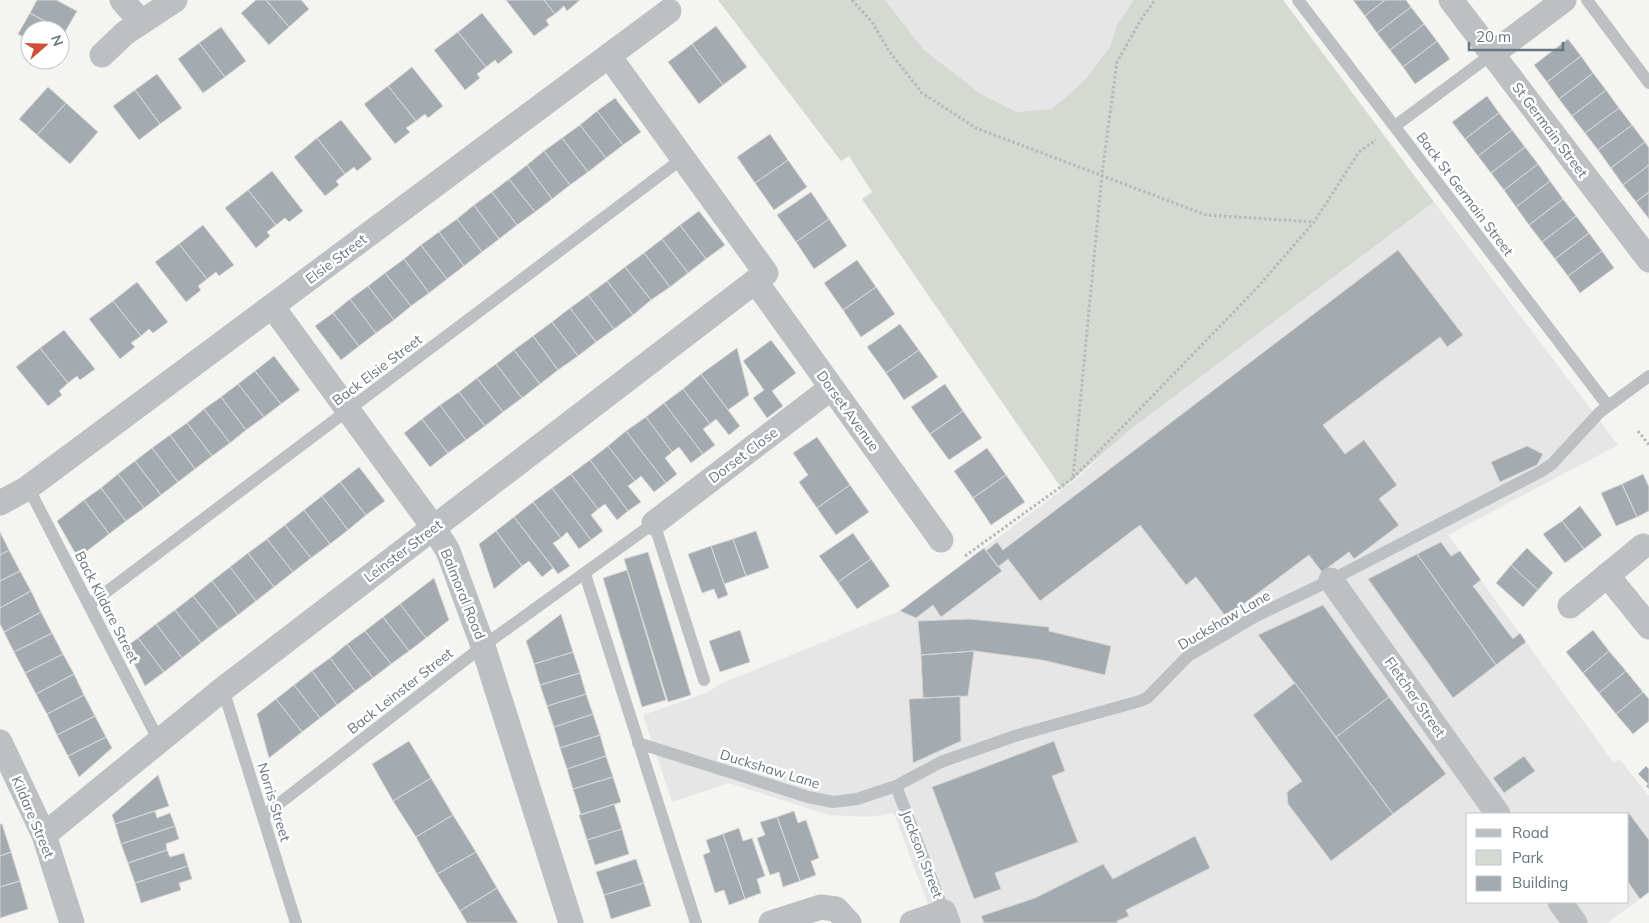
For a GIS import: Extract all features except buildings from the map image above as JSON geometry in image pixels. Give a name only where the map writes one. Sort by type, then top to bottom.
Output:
[{"type":"street","points":[[122,0],[141,22]]},
{"type":"street","points":[[102,55],[141,22],[175,0]]},
{"type":"street","name":"St Germain Street","points":[[1452,0],[1649,260]]},
{"type":"street","points":[[1492,54],[1564,0]]},
{"type":"street","name":"Elsie Street","points":[[0,503],[28,487],[669,12]]},
{"type":"street","name":"Dorset Avenue","points":[[609,56],[683,158],[831,388],[941,540]]},
{"type":"street","name":"Leinster Street","points":[[44,835],[223,689],[761,277]]},
{"type":"street","name":"Balmoral Road","points":[[272,306],[434,528],[448,551],[483,646],[572,923]]},
{"type":"street","name":"Dorset Close","points":[[654,523],[831,388]]},
{"type":"street","points":[[1570,606],[1643,546]]},
{"type":"street","points":[[1607,575],[1649,627]]},
{"type":"street","name":"Fletcher Street","points":[[1331,580],[1497,813]]},
{"type":"street","name":"Kildare Street","points":[[0,742],[44,835],[72,923]]},
{"type":"street","points":[[1561,903],[1575,923]]},
{"type":"street","points":[[771,923],[821,908],[836,909],[850,923]]},
{"type":"street","points":[[912,923],[946,918]]},
{"type":"lane","name":"Back St Germain Street","points":[[1298,0],[1608,406]]},
{"type":"lane","points":[[1587,0],[1649,83]]},
{"type":"lane","points":[[1395,126],[1492,54]]},
{"type":"lane","name":"Back Elsie Street","points":[[89,605],[683,158]]},
{"type":"lane","name":"Duckshaw Lane","points":[[638,743],[808,798],[833,802],[857,799],[896,786],[941,762],[1018,735],[1140,701],[1147,698],[1188,656],[1256,616],[1331,580],[1540,472],[1552,464],[1608,406],[1649,376]]},
{"type":"lane","name":"Back Kildare Street","points":[[28,487],[159,741]]},
{"type":"lane","points":[[654,523],[704,680]]},
{"type":"lane","name":"Back Leinster Street","points":[[263,816],[483,646],[654,523]]},
{"type":"lane","points":[[585,574],[696,923]]},
{"type":"lane","name":"Norris Street","points":[[223,689],[296,923]]},
{"type":"lane","name":"Jackson Street","points":[[896,786],[946,918]]},
{"type":"path","points":[[852,0],[872,22],[889,51],[922,93],[976,128],[1102,174],[1206,215],[1314,222]]},
{"type":"path","points":[[1073,478],[1102,174],[1117,62],[1139,23],[1156,0]]},
{"type":"path","points":[[941,540],[957,562],[1073,478],[1257,288],[1314,222],[1359,152],[1395,126]]},
{"type":"path","points":[[1638,431],[1649,445]]},
{"type":"shaded area","points":[[885,0],[1134,0],[1117,25],[1110,47],[1084,81],[1052,110],[1017,112],[981,94],[924,50]]},
{"type":"shaded area","points":[[1434,202],[1618,445],[1448,535],[1614,763],[1619,759],[1649,796],[1649,892],[1607,923],[935,923],[894,813],[868,817],[829,815],[729,783],[672,802],[643,715],[706,693],[722,683],[900,611],[1075,480],[1135,426]]},
{"type":"green space","points":[[718,0],[885,0],[924,50],[981,94],[1017,112],[1052,109],[1084,81],[1110,47],[1117,25],[1134,0],[1283,0],[1434,202],[1135,426],[1062,489],[862,199],[872,192],[849,156],[841,161]]}]
